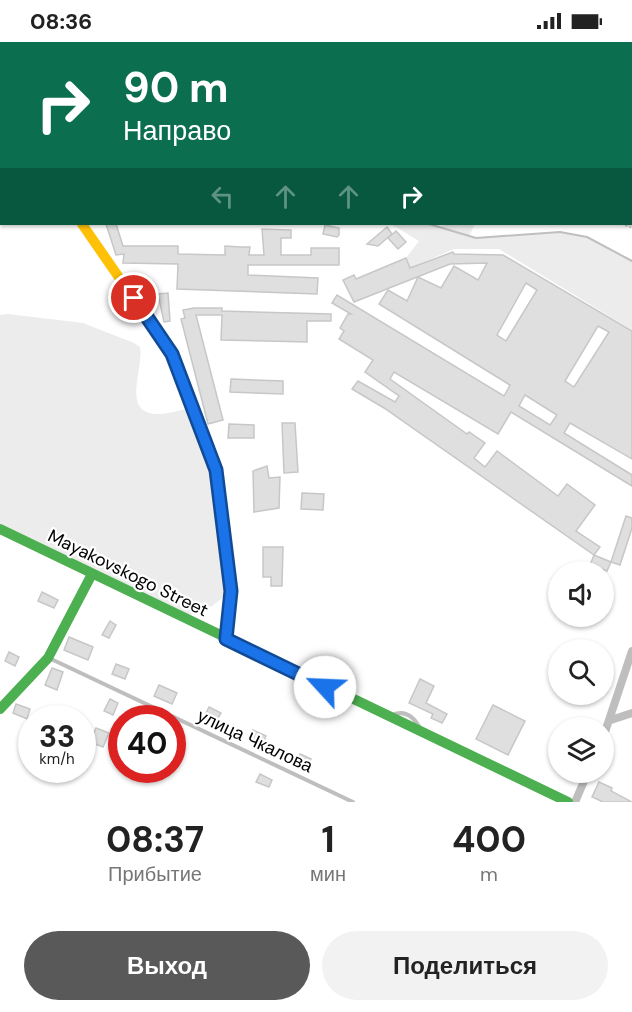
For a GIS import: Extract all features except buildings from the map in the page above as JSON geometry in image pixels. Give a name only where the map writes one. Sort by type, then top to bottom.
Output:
[{"type":"street","points":[[83,225],[172,354],[216,470],[231,591],[226,639]]},
{"type":"street","name":"Mayakovskogo Street","points":[[0,529],[568,802]]},
{"type":"street","points":[[0,709],[48,658],[92,574]]},
{"type":"street","points":[[612,717],[632,651]]},
{"type":"street","points":[[614,719],[632,712]]},
{"type":"street","points":[[575,802],[583,783]]},
{"type":"lane","name":"улица Чкалова","points":[[48,658],[353,802]]},
{"type":"shaded area","points":[[393,225],[438,227],[474,225],[469,236],[476,238],[560,232],[587,237],[632,261],[632,330],[499,249],[454,249],[410,268],[406,258],[419,241]]},
{"type":"shaded area","points":[[0,315],[83,323],[134,343],[140,347],[136,388],[139,406],[145,411],[156,414],[193,408],[216,470],[231,591],[212,606],[183,618],[0,529]]},
{"type":"waterway","points":[[432,225],[476,238],[560,232],[587,237],[632,261]]},
{"type":"traffic: fast","points":[[200,428],[216,470],[231,591],[226,639]]},
{"type":"traffic: fast","points":[[0,529],[568,802]]},
{"type":"traffic: fast","points":[[0,709],[48,658],[92,574]]},
{"type":"traffic: slow","points":[[83,225],[172,354],[200,428]]},
{"type":"route","points":[[134,298],[172,354],[216,470],[231,591],[226,639],[325,687]]}]
